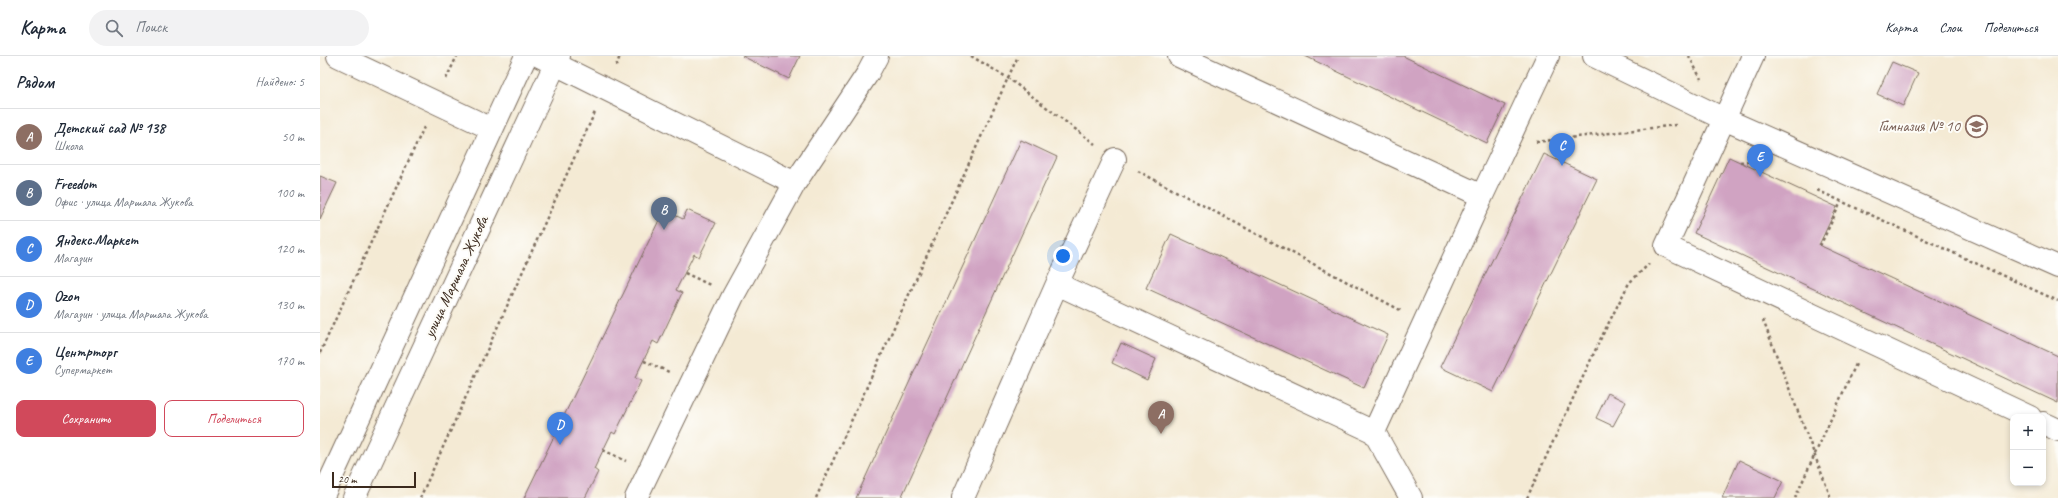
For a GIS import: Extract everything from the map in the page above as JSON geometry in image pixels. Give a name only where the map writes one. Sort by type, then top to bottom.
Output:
[{"type":"street","points":[[338,56],[492,129]]},
{"type":"street","name":"улица Маршала Жукова","points":[[322,498],[526,56]]},
{"type":"street","points":[[636,498],[733,296],[795,183],[868,73],[877,56]]},
{"type":"street","points":[[1179,56],[1482,196]]},
{"type":"street","points":[[1374,432],[1548,56]]},
{"type":"street","points":[[1594,56],[1724,119],[2058,267]]},
{"type":"street","points":[[1753,56],[1666,246],[2024,414]]},
{"type":"street","points":[[551,59],[605,89],[795,183]]},
{"type":"street","name":"улица Маршала Жукова","points":[[354,498],[551,59]]},
{"type":"street","points":[[963,498],[1057,284],[1115,159]]},
{"type":"street","points":[[1057,284],[1374,432],[1411,498]]},
{"type":"street","points":[[2046,424],[2058,430]]},
{"type":"path","points":[[320,353],[457,56]]},
{"type":"path","points":[[420,498],[620,56]]},
{"type":"path","points":[[971,56],[1008,78],[1115,159],[1424,323]]},
{"type":"path","points":[[816,498],[1018,56]]},
{"type":"path","points":[[1506,146],[1680,124]]},
{"type":"path","points":[[1740,162],[1755,161],[1762,172]]},
{"type":"path","points":[[1820,246],[1841,202],[2058,302]]},
{"type":"path","points":[[1527,498],[1600,340],[1629,283],[1666,246]]},
{"type":"path","points":[[1750,286],[1831,498]]},
{"type":"path","points":[[1795,498],[1853,372]]},
{"type":"building","points":[[742,56],[800,56],[789,79]]},
{"type":"building","points":[[1305,56],[1403,56],[1505,105],[1487,143]]},
{"type":"building","points":[[1892,62],[1918,73],[1903,106],[1877,94]]},
{"type":"building","points":[[1021,140],[1057,157],[901,498],[856,498]]},
{"type":"building","points":[[1544,154],[1597,179],[1493,392],[1440,367]]},
{"type":"building","points":[[1729,157],[1837,207],[1819,245],[2058,356],[2058,403],[1694,233]]},
{"type":"building","points":[[320,176],[337,183],[320,219]]},
{"type":"building","points":[[664,210],[683,219],[687,210],[716,223],[699,257],[694,254],[676,290],[682,293],[658,344],[653,341],[635,378],[641,381],[615,434],[612,432],[594,469],[598,472],[585,498],[524,498]]},
{"type":"building","points":[[1171,234],[1388,335],[1364,388],[1146,288]]},
{"type":"building","points":[[1121,343],[1156,359],[1147,380],[1112,363]]},
{"type":"building","points":[[1608,393],[1626,402],[1613,426],[1596,418]]},
{"type":"building","points":[[1739,460],[1783,481],[1775,498],[1722,498]]},
{"type":"place","name":"Гимназия № 10","points":[[1976,126]]},
{"type":"place","name":"Яндекс.Маркет","points":[[1562,166]]},
{"type":"place","name":"Центрторг","points":[[1760,177]]},
{"type":"place","name":"Freedom","points":[[664,230]]},
{"type":"place","name":"Детский сад № 138","points":[[1161,434]]},
{"type":"place","name":"Ozon","points":[[560,445]]}]
